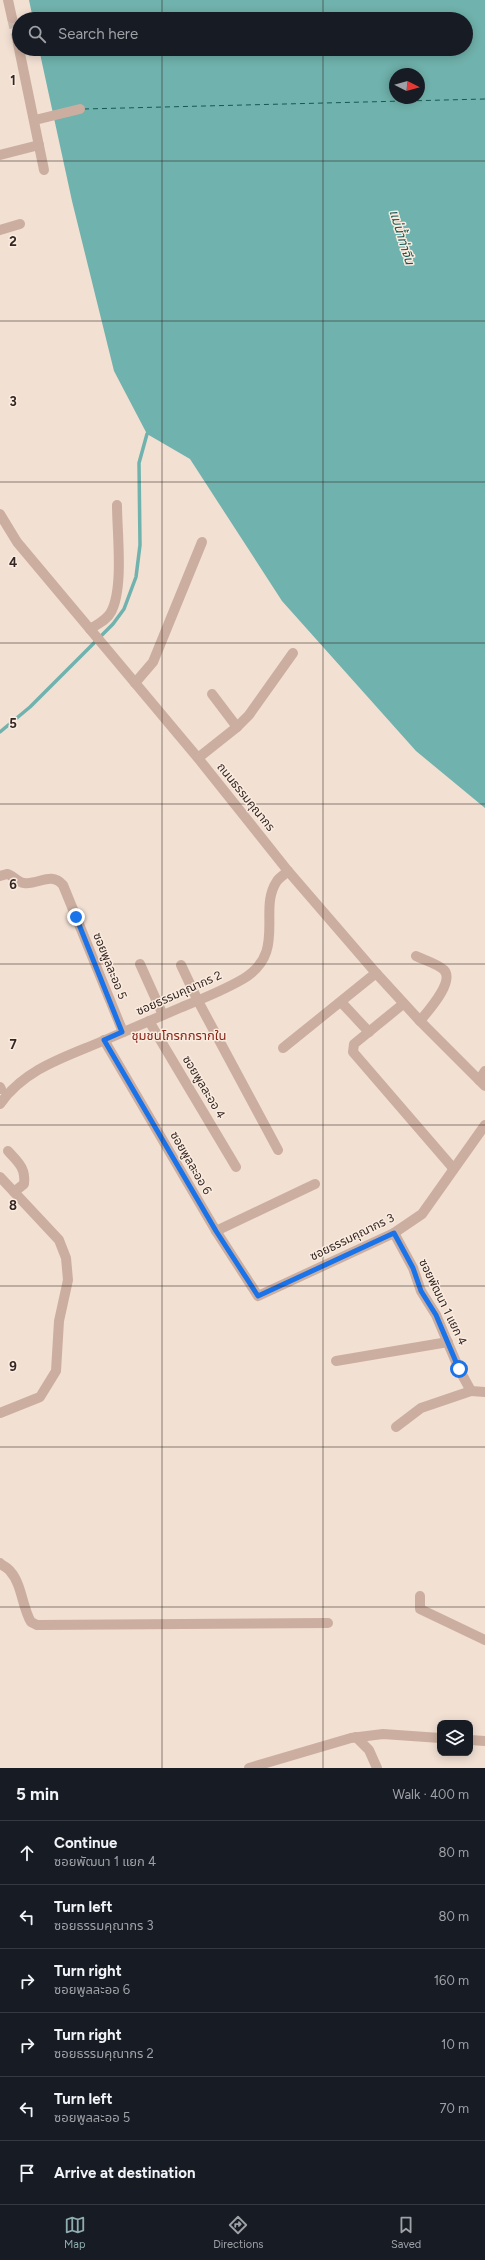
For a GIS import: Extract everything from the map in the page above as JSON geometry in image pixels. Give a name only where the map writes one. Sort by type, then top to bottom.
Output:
[{"type":"street","points":[[8,0],[12,18]]},
{"type":"street","points":[[21,56],[44,170]]},
{"type":"street","points":[[35,120],[80,109]]},
{"type":"street","points":[[0,155],[39,145]]},
{"type":"street","points":[[0,230],[20,224]]},
{"type":"street","points":[[92,631],[108,616],[116,600],[118,586],[117,504]]},
{"type":"street","name":"ถนนธรรมคุณากร","points":[[0,514],[17,542],[198,758],[288,870],[403,1004],[482,1083]]},
{"type":"street","points":[[135,683],[153,662],[202,542]]},
{"type":"street","points":[[198,758],[249,715],[293,653]]},
{"type":"street","points":[[212,694],[237,726]]},
{"type":"street","name":"ซอยธรรมคุณากร 2","points":[[0,1104],[13,1087],[50,1063],[150,1021],[243,979],[263,960],[269,938],[272,892],[277,880],[288,870]]},
{"type":"street","name":"ซอยพูลละออ 5","points":[[0,876],[7,874],[23,883],[51,877],[58,879],[63,885],[122,1032]]},
{"type":"street","points":[[416,956],[443,970],[446,975],[446,982],[439,997],[420,1021]]},
{"type":"street","points":[[140,964],[163,1015]]},
{"type":"street","points":[[181,965],[278,1150]]},
{"type":"street","points":[[283,1048],[376,973]]},
{"type":"street","points":[[341,1002],[369,1032]]},
{"type":"street","points":[[403,1004],[354,1044],[353,1052],[453,1168]]},
{"type":"street","name":"ซอยพูลละออ 4","points":[[150,1021],[236,1167]]},
{"type":"street","name":"ซอยพูลละออ 6","points":[[104,1040],[216,1231],[258,1296]]},
{"type":"street","points":[[482,1083],[485,1071]]},
{"type":"street","points":[[0,1089],[27,1077]]},
{"type":"street","name":"ซอยธรรมคุณากร 3","points":[[258,1296],[394,1233],[422,1214],[453,1168],[485,1125]]},
{"type":"street","points":[[8,1151],[23,1168],[25,1175],[24,1184],[14,1192]]},
{"type":"street","points":[[0,1177],[59,1240],[66,1258],[68,1280],[59,1321],[56,1371],[40,1397],[0,1413]]},
{"type":"street","points":[[216,1231],[315,1184]]},
{"type":"street","name":"ซอยพัฒนา 1 แยก 4","points":[[394,1233],[471,1392]]},
{"type":"street","points":[[336,1361],[448,1342]]},
{"type":"street","points":[[396,1427],[421,1408],[471,1392],[485,1392]]},
{"type":"street","points":[[0,1563],[14,1576],[26,1614],[31,1622],[37,1625],[328,1623]]},
{"type":"street","points":[[420,1596],[420,1608],[485,1640]]},
{"type":"street","points":[[249,1768],[340,1739],[383,1734],[437,1738]]},
{"type":"street","points":[[358,1737],[369,1750],[378,1768]]},
{"type":"street","points":[[473,1740],[485,1741]]},
{"type":"water","name":"แม่น้ำท่าจีน","points":[[29,0],[485,0],[485,808],[416,751],[282,601],[190,459],[147,434],[114,371],[72,201],[41,56],[473,56],[473,12],[32,12]]},
{"type":"waterway","points":[[0,732],[30,707],[113,624],[124,609],[136,577],[140,545],[139,463],[147,434],[150,431]]},
{"type":"ferry route","points":[[84,109],[485,99]]},
{"type":"district","name":"ชุมชนโกรกกรากใน","points":[[179,1035]]},
{"type":"route","points":[[76,917],[122,1032],[104,1040],[216,1231],[258,1296],[394,1233],[413,1268],[421,1291],[436,1315],[454,1354],[459,1369]]}]
